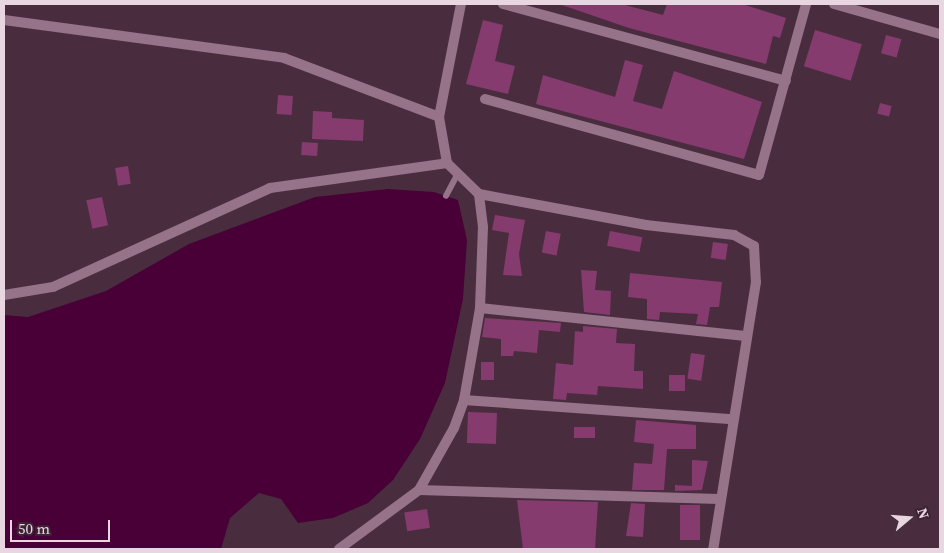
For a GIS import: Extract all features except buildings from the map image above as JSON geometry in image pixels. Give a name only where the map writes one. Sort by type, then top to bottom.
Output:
[{"type":"street","points":[[461,4],[439,117],[447,163],[457,175],[479,194],[746,240],[754,246],[757,260],[719,499],[713,549]]},
{"type":"street","points":[[503,4],[786,81]]},
{"type":"street","points":[[485,98],[759,175],[806,4]]},
{"type":"street","points":[[834,4],[940,34]]},
{"type":"street","points":[[4,20],[284,58],[439,117]]},
{"type":"street","points":[[4,295],[53,287],[270,188],[447,163]]},
{"type":"street","points":[[339,549],[419,490],[454,428],[464,400],[480,308],[483,227],[479,194]]},
{"type":"street","points":[[480,308],[746,336]]},
{"type":"street","points":[[464,400],[732,419]]},
{"type":"street","points":[[419,490],[719,499]]},
{"type":"lane","points":[[446,196],[457,175]]},
{"type":"shaded area","points":[[388,189],[434,192],[458,200],[467,240],[463,299],[445,383],[420,439],[393,480],[368,503],[333,518],[298,523],[281,499],[259,493],[230,518],[221,549],[4,549],[4,315],[28,317],[106,291],[189,244],[315,197]]}]
